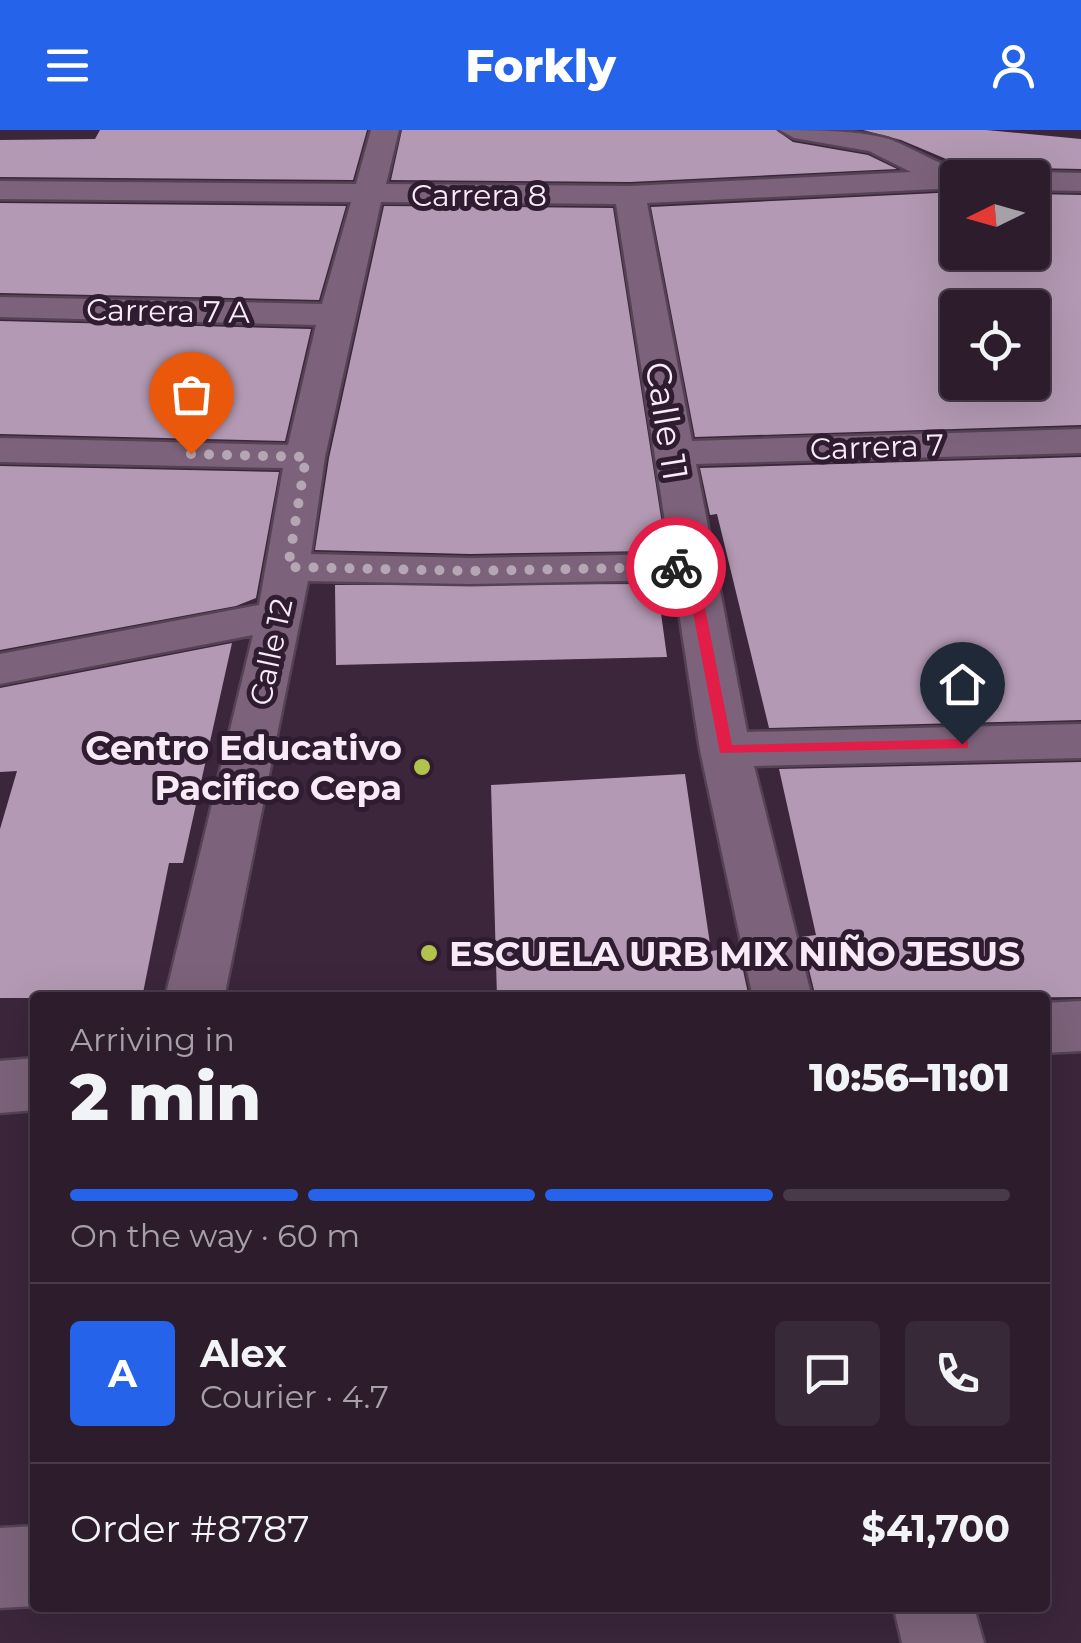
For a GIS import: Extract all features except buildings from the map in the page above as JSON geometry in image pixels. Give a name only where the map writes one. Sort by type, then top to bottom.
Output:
[{"type":"street","name":"Calle 12","points":[[195,992],[280,615],[306,457],[336,315],[384,130]]},
{"type":"street","points":[[794,130],[831,132],[896,150],[940,173]]},
{"type":"street","name":"Carrera 8","points":[[0,190],[630,195],[940,180]]},
{"type":"street","points":[[1050,181],[1081,182]]},
{"type":"street","name":"Calle 11","points":[[630,195],[725,750],[782,992]]},
{"type":"street","name":"Carrera 7 A","points":[[0,306],[336,315]]},
{"type":"street","name":"Carrera 7","points":[[672,453],[1081,442]]},
{"type":"street","points":[[0,450],[306,457]]},
{"type":"street","points":[[288,567],[470,571],[691,567]]},
{"type":"street","points":[[0,669],[280,615]]},
{"type":"street","points":[[725,750],[1081,741]]},
{"type":"street","points":[[1050,1028],[1081,1026]]},
{"type":"street","points":[[0,1087],[30,1084]]},
{"type":"street","points":[[0,1568],[30,1566]]},
{"type":"street","points":[[935,1612],[943,1643]]},
{"type":"way so far","points":[[191,454],[306,457],[288,567],[470,571],[676,567]]},
{"type":"place","name":"Centro Educativo Pacifico Cepa","points":[[422,767]]},
{"type":"place","name":"ESCUELA URB MIX NIÑO JESUS","points":[[429,953]]},
{"type":"route","points":[[676,567],[691,567],[725,750],[962,744]]}]
